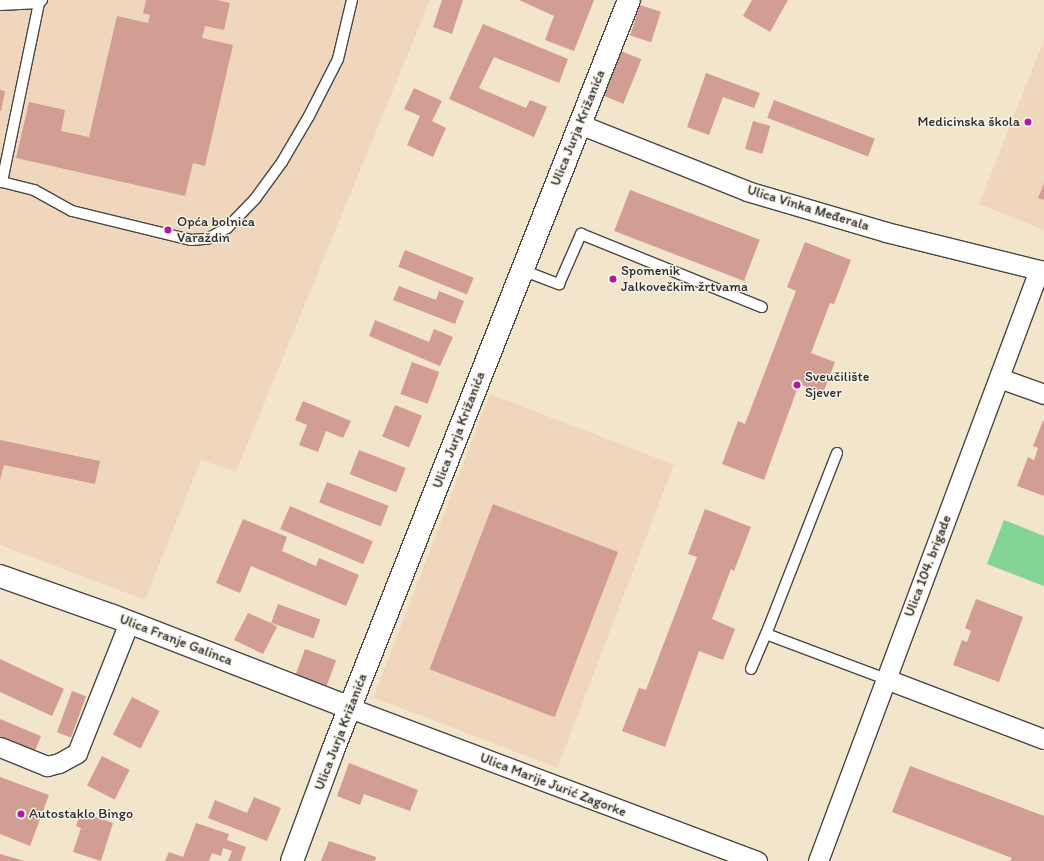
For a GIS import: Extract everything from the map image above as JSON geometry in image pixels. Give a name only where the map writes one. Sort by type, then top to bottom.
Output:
[{"type":"street","name":"Ulica Jurja Križanića","points":[[292,861],[350,708],[629,0]]},
{"type":"street","name":"Ulica Vinka Međerala","points":[[579,124],[747,191],[886,232],[1042,271]]},
{"type":"street","name":"Ulica 104. brigade","points":[[818,861],[999,378],[1042,271]]},
{"type":"street","points":[[999,378],[1044,394]]},
{"type":"street","name":"Ulica Franje Galinca","points":[[0,576],[129,622],[350,708]]},
{"type":"street","points":[[0,747],[47,766],[59,763],[77,753],[129,622]]},
{"type":"street","points":[[886,679],[1044,739]]},
{"type":"street","name":"Ulica Marije Jurić Zagorke","points":[[350,708],[757,861]]},
{"type":"lane","points":[[0,5],[40,1],[2,182],[34,190],[72,211],[191,240],[207,239],[227,228],[255,199],[282,162],[310,116],[338,59],[352,0]]},
{"type":"lane","points":[[522,270],[559,284],[581,234],[762,307]]},
{"type":"lane","points":[[751,669],[837,453]]},
{"type":"lane","points":[[766,634],[886,679]]},
{"type":"shaded area","name":"Opća bolnica Varaždin","points":[[0,0],[430,0],[236,472],[201,460],[145,600],[0,545]]},
{"type":"shaded area","name":"Medicinska škola","points":[[1044,40],[1044,230],[979,204]]},
{"type":"shaded area","points":[[490,394],[674,465],[557,768],[374,697]]},
{"type":"green space","points":[[1004,520],[1044,536],[1044,586],[987,564]]},
{"type":"building","points":[[146,0],[217,0],[230,3],[224,30],[205,26],[202,38],[233,45],[205,166],[193,163],[185,196],[16,158],[29,102],[65,110],[61,131],[89,137],[117,16],[148,23],[150,15],[143,13]]},
{"type":"building","points":[[442,0],[463,0],[452,34],[433,27]]},
{"type":"building","points":[[519,0],[594,0],[574,51],[545,40],[554,16]]},
{"type":"building","points":[[752,0],[788,0],[770,32],[743,16]]},
{"type":"building","points":[[640,5],[661,12],[651,42],[630,35]]},
{"type":"building","points":[[483,24],[568,59],[559,83],[494,57],[479,88],[526,108],[530,100],[547,107],[534,137],[449,99]]},
{"type":"building","points":[[621,51],[641,59],[623,104],[603,96]]},
{"type":"building","points":[[706,73],[760,93],[754,108],[723,97],[709,135],[687,127]]},
{"type":"building","points":[[414,88],[442,101],[432,121],[446,128],[433,157],[407,145],[420,116],[404,109]]},
{"type":"building","points":[[0,90],[5,91],[1,111],[0,111]]},
{"type":"building","points":[[774,100],[875,139],[868,156],[767,118]]},
{"type":"building","points":[[753,121],[770,126],[762,154],[745,149]]},
{"type":"building","points":[[1044,183],[1044,200],[1038,198]]},
{"type":"building","points":[[630,190],[760,240],[744,281],[614,231]]},
{"type":"building","points":[[805,242],[851,260],[834,304],[830,303],[811,353],[835,362],[823,393],[799,384],[764,480],[722,464],[738,421],[745,424],[796,291],[787,287]]},
{"type":"building","points":[[405,250],[474,278],[467,294],[398,267]]},
{"type":"building","points":[[399,286],[436,300],[439,291],[464,301],[455,324],[393,300]]},
{"type":"building","points":[[375,320],[429,342],[434,329],[453,337],[440,366],[369,336]]},
{"type":"building","points":[[412,362],[439,372],[428,404],[400,394]]},
{"type":"building","points":[[303,401],[351,421],[343,438],[326,431],[318,452],[299,445],[307,425],[295,420]]},
{"type":"building","points":[[395,405],[422,416],[409,447],[382,437]]},
{"type":"building","points":[[1043,421],[1044,496],[1017,486],[1028,457],[1034,460],[1038,448],[1033,446]]},
{"type":"building","points":[[0,440],[100,461],[95,484],[4,465],[0,480]]},
{"type":"building","points":[[359,450],[406,468],[396,492],[350,474]]},
{"type":"building","points":[[327,482],[389,506],[381,526],[319,503]]},
{"type":"building","points":[[493,504],[618,552],[555,717],[430,669]]},
{"type":"building","points":[[290,506],[373,541],[363,564],[280,529]]},
{"type":"building","points":[[705,509],[751,527],[734,571],[731,569],[712,619],[735,629],[723,660],[699,651],[665,747],[622,731],[639,688],[646,690],[697,557],[688,554]]},
{"type":"building","points":[[243,519],[287,537],[282,551],[316,566],[319,558],[359,575],[346,606],[251,566],[240,593],[216,583]]},
{"type":"building","points":[[976,599],[1023,617],[999,682],[953,665],[962,640],[967,642],[971,631],[965,628]]},
{"type":"building","points":[[278,604],[320,619],[313,638],[271,623]]},
{"type":"building","points":[[248,613],[277,627],[263,654],[234,640]]},
{"type":"building","points":[[305,649],[336,660],[326,688],[295,677]]},
{"type":"building","points":[[0,659],[64,689],[52,716],[0,692]]},
{"type":"building","points":[[72,691],[86,696],[71,737],[57,732]]},
{"type":"building","points":[[132,697],[160,711],[141,748],[113,734]]},
{"type":"building","points":[[0,719],[41,736],[34,753],[0,739]]},
{"type":"building","points":[[102,756],[130,770],[115,799],[87,785]]},
{"type":"building","points":[[349,763],[418,790],[410,811],[364,794],[360,805],[337,796]]},
{"type":"building","points":[[910,766],[1044,816],[1044,861],[1010,861],[1012,858],[892,812]]},
{"type":"building","name":"Autostaklo Bingo","points":[[0,777],[49,795],[30,846],[0,834]]},
{"type":"building","points":[[254,797],[281,808],[267,841],[208,818],[215,800],[247,813]]},
{"type":"building","points":[[81,812],[113,823],[101,861],[73,852],[81,828],[76,826]]},
{"type":"building","points":[[196,823],[229,834],[227,840],[246,847],[241,861],[228,861],[232,851],[223,848],[221,856],[212,853],[209,861],[165,861],[169,852],[183,857]]},
{"type":"building","points":[[329,841],[376,857],[375,861],[321,861]]},
{"type":"building","points":[[0,854],[25,861],[0,861]]},
{"type":"place","name":"Medicinska škola","points":[[1028,122]]},
{"type":"place","name":"Opća bolnica Varaždin","points":[[168,230]]},
{"type":"place","name":"Spomenik Jalkovečkim žrtvama","points":[[613,279]]},
{"type":"place","name":"Sveučilište Sjever","points":[[797,385]]},
{"type":"place","name":"Autostaklo Bingo","points":[[21,814]]}]
